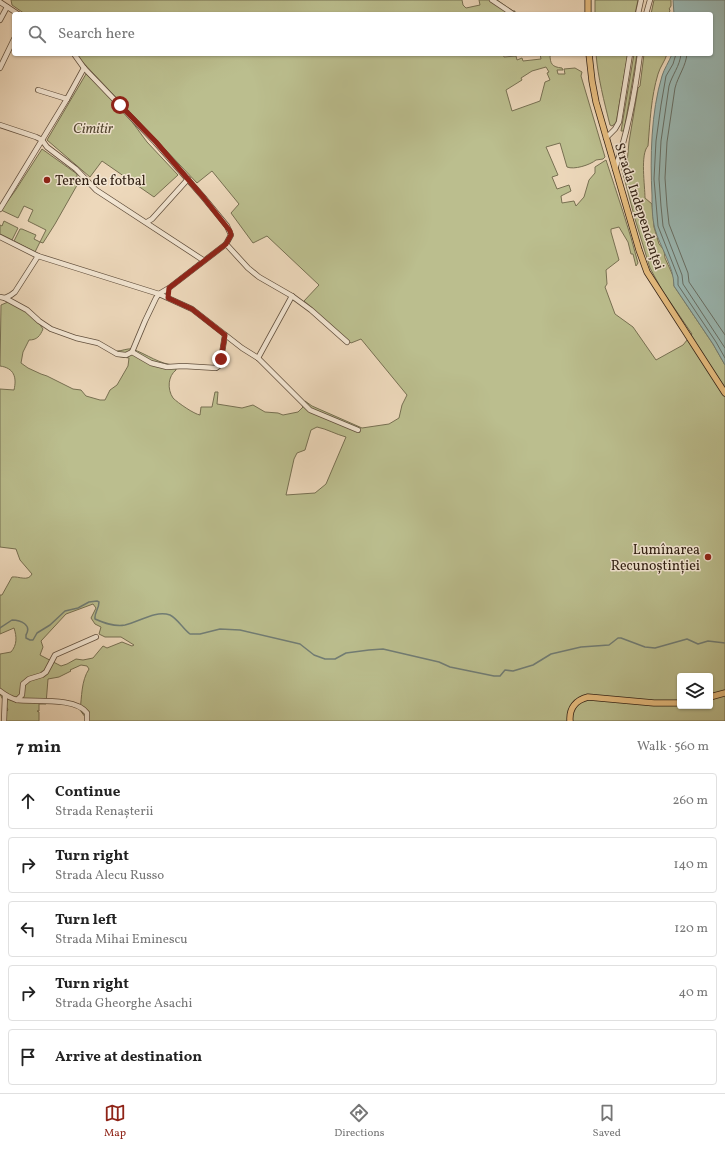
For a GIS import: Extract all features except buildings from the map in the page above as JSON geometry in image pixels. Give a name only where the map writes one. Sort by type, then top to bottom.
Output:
[{"type":"main road","points":[[588,0],[588,12]]},
{"type":"main road","name":"Strada Independenței","points":[[589,56],[592,82],[606,138],[639,250],[647,272],[725,393]]},
{"type":"main road","points":[[713,696],[725,692]]},
{"type":"main road","points":[[570,721],[572,707],[581,698],[588,697],[654,703],[677,703]]},
{"type":"street","points":[[492,0],[510,12]]},
{"type":"street","points":[[638,12],[641,0]]},
{"type":"street","points":[[647,12],[650,0]]},
{"type":"street","points":[[0,2],[15,12]]},
{"type":"street","points":[[0,20],[7,7]]},
{"type":"street","points":[[0,68],[12,43]]},
{"type":"street","points":[[2,297],[27,310],[51,330],[98,343],[117,354],[126,355],[132,352],[145,321],[159,294],[226,244],[231,235],[230,231],[204,198],[156,142],[84,68],[75,56]]},
{"type":"street","points":[[606,138],[615,129],[619,122],[630,56]]},
{"type":"street","points":[[615,168],[623,143],[640,56]]},
{"type":"street","points":[[0,208],[67,99],[84,68]]},
{"type":"street","points":[[38,90],[67,99]]},
{"type":"street","points":[[0,125],[42,140],[47,147],[76,169],[96,190],[203,260]]},
{"type":"street","points":[[147,222],[188,179]]},
{"type":"street","points":[[0,237],[38,256],[159,294],[192,309],[225,335],[258,358],[310,410],[358,430]]},
{"type":"street","points":[[226,244],[248,268],[259,277],[292,296],[311,310],[347,342]]},
{"type":"street","points":[[2,297],[11,295],[15,292],[38,256]]},
{"type":"street","points":[[168,298],[169,288]]},
{"type":"street","points":[[258,358],[292,296]]},
{"type":"street","points":[[132,352],[151,363],[166,367],[183,366],[214,369],[220,365],[225,335]]},
{"type":"street","points":[[17,700],[22,695],[23,684],[29,679],[42,675],[46,672],[55,655],[96,637]]},
{"type":"street","points":[[0,691],[17,700],[44,700],[81,707],[87,713],[87,721]]},
{"type":"street","points":[[4,721],[5,695]]},
{"type":"green space","points":[[11,0],[462,0],[463,5],[466,8],[480,5],[479,0],[497,0],[515,12],[22,12],[12,5]]},
{"type":"green space","points":[[595,0],[638,0],[635,12],[595,12]]},
{"type":"green space","points":[[654,0],[671,0],[670,12],[651,12]]},
{"type":"green space","points":[[77,56],[516,56],[517,60],[522,58],[523,61],[541,59],[540,56],[550,56],[552,64],[556,67],[562,68],[563,70],[557,70],[558,74],[565,74],[564,69],[575,68],[582,72],[581,76],[605,157],[590,164],[570,168],[567,167],[560,143],[546,147],[558,175],[552,177],[557,189],[569,185],[571,191],[561,196],[562,203],[574,201],[576,206],[584,197],[589,180],[595,173],[595,167],[606,160],[638,263],[636,266],[628,242],[619,227],[611,229],[619,260],[606,270],[607,284],[605,287],[615,314],[633,327],[656,360],[683,345],[692,334],[662,290],[650,268],[621,166],[627,163],[629,142],[638,88],[640,86],[644,56],[666,56],[658,74],[652,101],[648,146],[644,156],[645,198],[652,204],[654,227],[659,244],[664,250],[665,258],[674,278],[674,286],[713,344],[725,365],[725,721],[88,721],[80,710],[83,684],[89,669],[87,666],[81,665],[59,677],[48,679],[46,704],[39,704],[39,711],[37,711],[39,712],[39,721],[6,721],[6,712],[8,710],[0,694],[0,654],[11,652],[15,644],[16,635],[14,628],[0,634],[0,595],[2,595],[12,577],[28,578],[32,574],[20,560],[16,549],[0,547],[0,389],[14,390],[15,381],[15,377],[9,369],[0,366],[1,305],[8,302],[18,307],[32,316],[43,329],[38,337],[29,340],[23,352],[21,363],[28,368],[73,389],[81,390],[86,396],[100,400],[105,400],[110,390],[117,385],[128,366],[129,358],[116,356],[117,351],[132,349],[164,363],[176,365],[176,370],[171,376],[169,383],[171,394],[173,398],[182,405],[200,415],[201,407],[212,407],[215,392],[218,392],[217,404],[242,408],[253,405],[265,412],[283,415],[298,412],[303,407],[302,405],[305,401],[312,406],[362,428],[389,424],[399,418],[402,405],[407,395],[361,339],[351,343],[304,301],[319,285],[267,236],[253,243],[231,213],[239,204],[212,171],[197,183]],"holes":[[[546,67],[549,72],[547,73],[550,80],[545,82],[540,101],[512,111],[506,90],[522,80],[521,78],[532,71]],[[317,427],[346,437],[326,484],[315,493],[286,495],[294,459],[297,453],[305,450],[311,430]],[[93,604],[96,608],[91,618],[95,624],[101,627],[99,634],[105,637],[121,637],[134,645],[132,646],[122,642],[107,648],[103,646],[93,658],[83,660],[76,659],[61,666],[40,655],[43,647],[41,641],[66,614]]]},
{"type":"green space","points":[[596,56],[628,56],[616,123],[612,126],[610,125],[598,72]]},
{"type":"green space","points":[[634,56],[637,56],[624,131],[621,131]]},
{"type":"green space","name":"Cimitir","points":[[86,74],[127,115],[147,142],[178,175],[154,197],[102,161],[90,177],[47,140]]},
{"type":"green space","points":[[42,149],[77,174],[77,177],[80,180],[43,243],[40,242],[46,230],[28,221],[33,210],[24,206],[18,218],[1,210]]},
{"type":"green space","points":[[4,221],[18,228],[12,240],[0,234],[0,225],[2,226]]},
{"type":"green space","points":[[20,229],[22,229],[36,235],[34,239],[40,242],[35,252],[14,241]]},
{"type":"water","points":[[673,0],[725,0],[725,365],[713,344],[674,286],[672,272],[657,236],[653,221],[651,166],[653,120],[658,90],[663,73],[671,56],[713,56],[713,12],[674,12]]},
{"type":"waterway","points":[[0,628],[12,620],[22,622],[28,628],[26,638],[33,640],[37,633],[50,625],[65,611],[78,608],[89,602],[97,601],[99,604],[95,619],[113,625],[130,624],[153,615],[164,614],[173,617],[190,634],[200,634],[220,629],[240,630],[300,644],[314,655],[325,659],[335,659],[346,653],[383,649],[439,662],[450,667],[494,676],[500,676],[505,670],[513,671],[533,665],[551,654],[581,647],[609,645],[618,638],[645,647],[655,648],[687,639],[698,644],[708,641],[725,643]]},
{"type":"place","name":"Teren de fotbal","points":[[47,180]]},
{"type":"place","name":"Lumînarea Recunoștinției","points":[[708,557]]},
{"type":"route","points":[[120,105],[156,142],[228,226],[230,231],[230,239],[226,244],[203,260],[169,288],[168,298],[192,309],[225,335],[221,359]]}]
